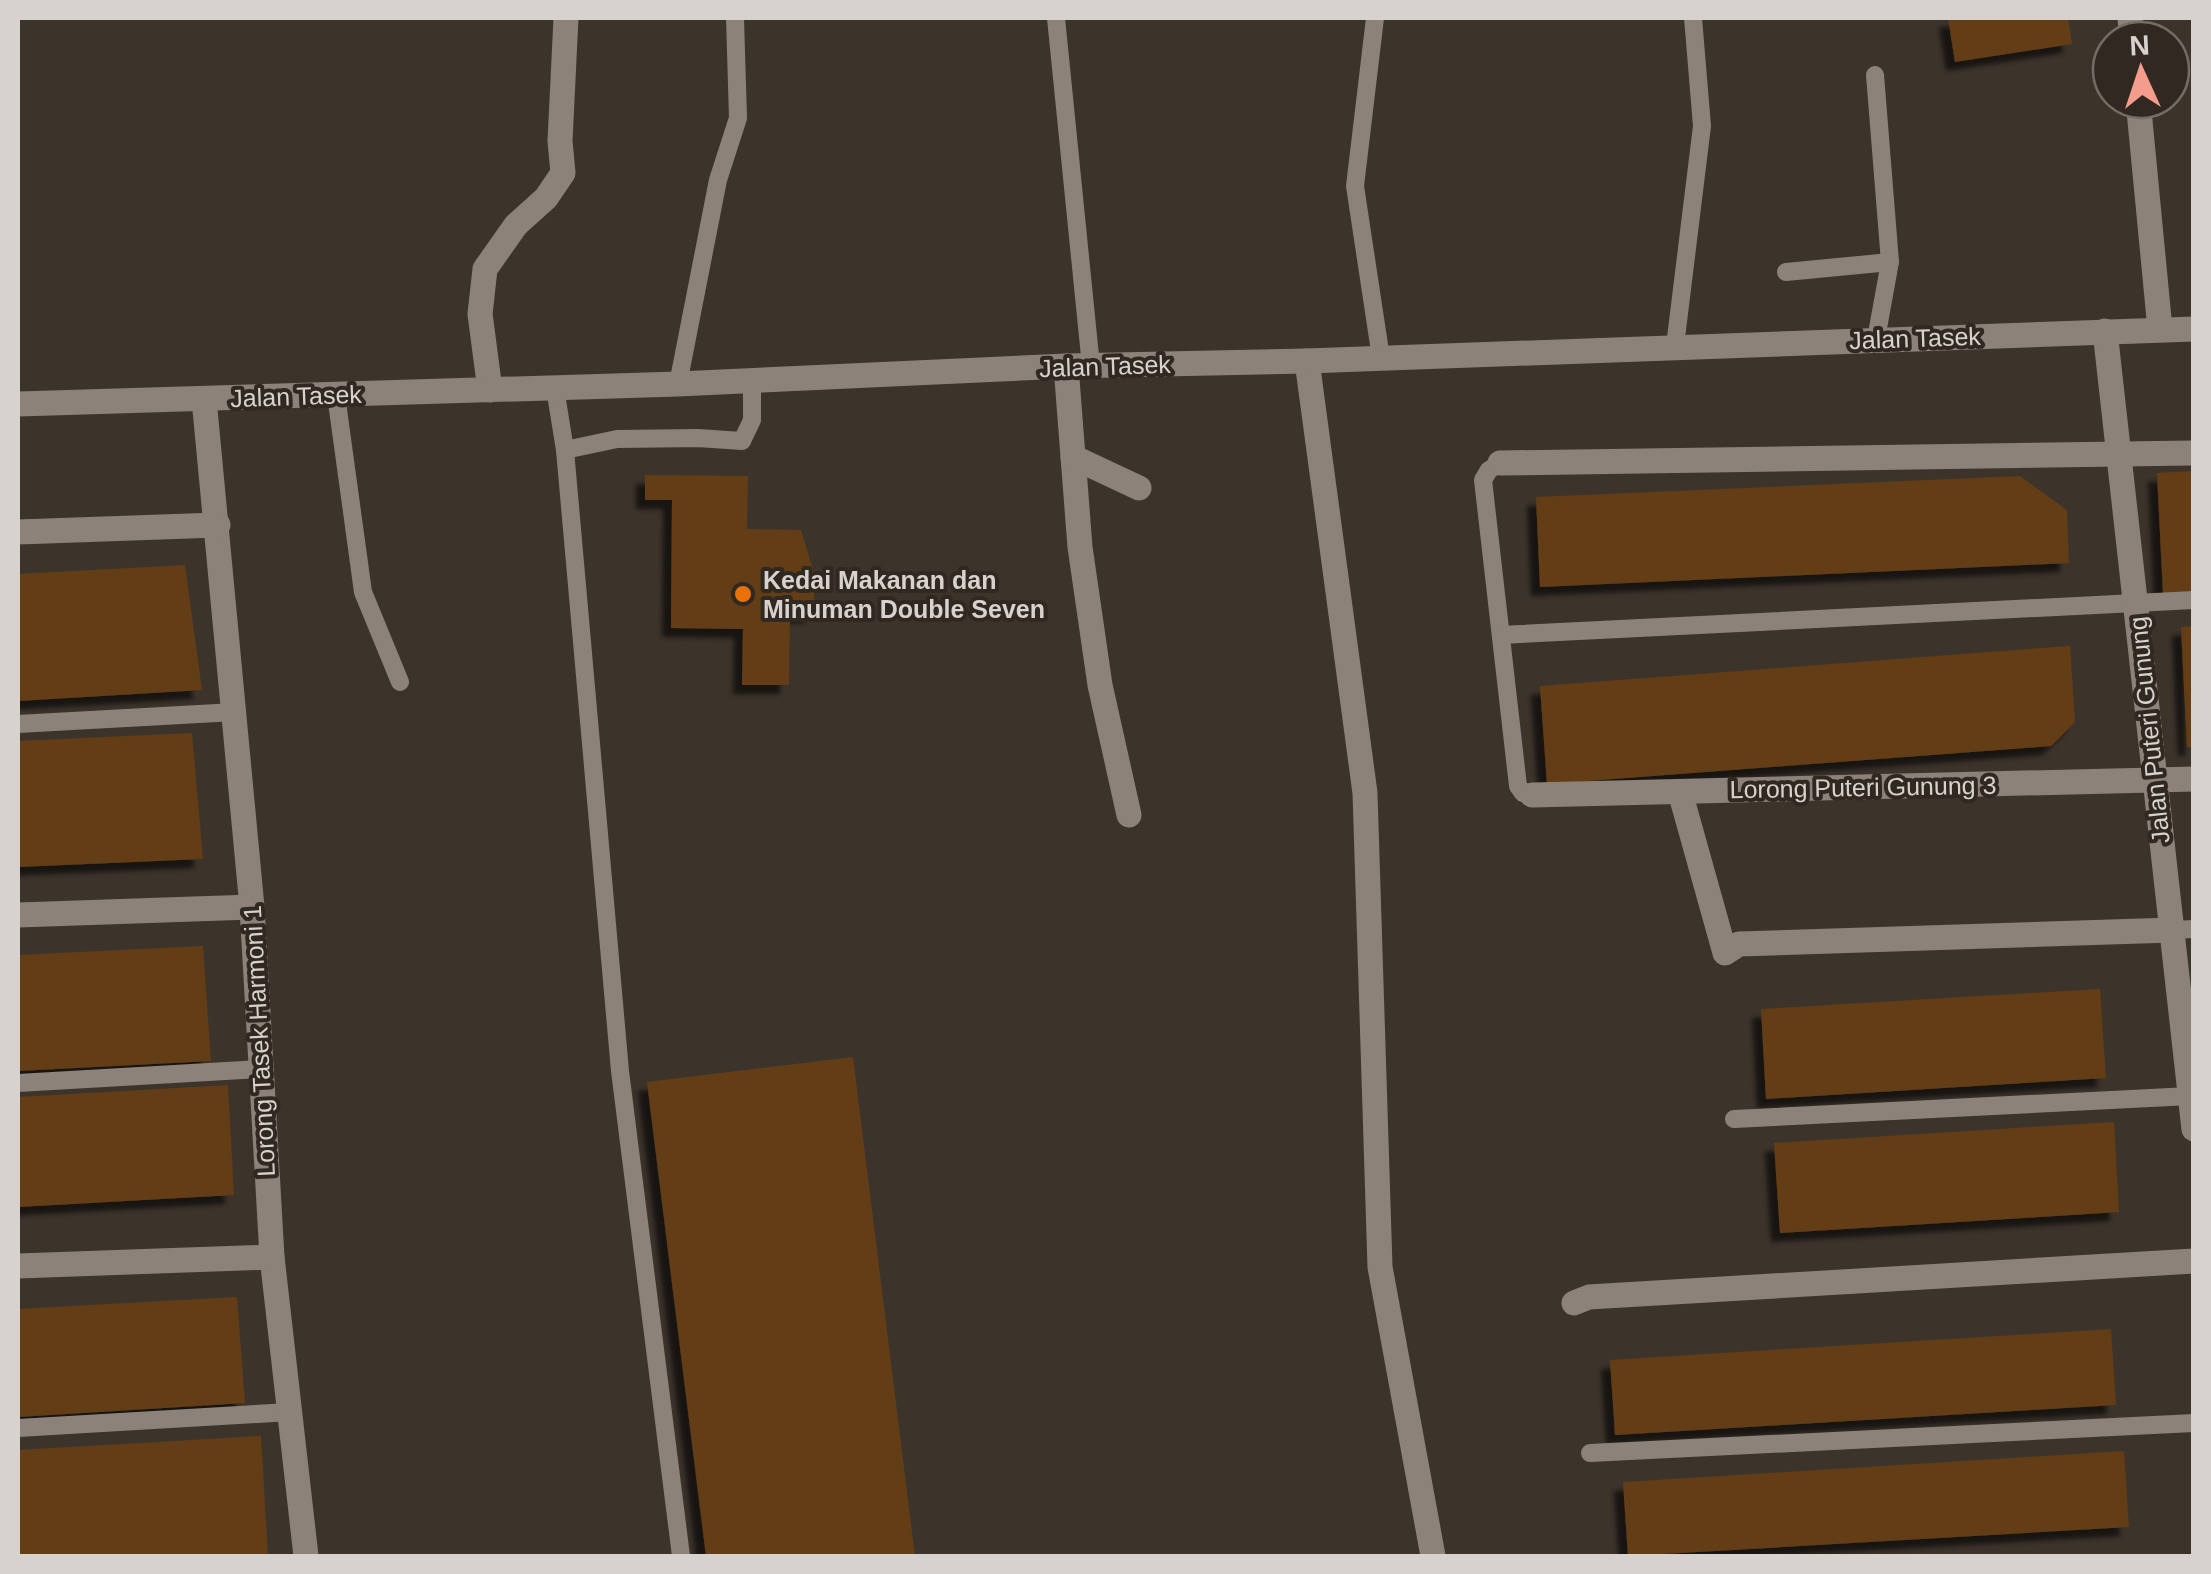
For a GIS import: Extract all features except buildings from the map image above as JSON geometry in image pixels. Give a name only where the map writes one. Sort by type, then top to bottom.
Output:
[{"type":"street","points":[[490,390],[480,314],[484,269],[516,225],[546,198],[563,173],[560,142],[566,18]]},
{"type":"street","points":[[2140,120],[2160,329]]},
{"type":"street","name":"Jalan Tasek","points":[[18,404],[678,384],[1079,366],[1307,362],[2194,328]]},
{"type":"street","name":"Jalan Puteri Gunung","points":[[2105,331],[2155,780],[2183,930],[2194,1129]]},
{"type":"street","points":[[1307,362],[1366,793],[1380,1267],[1434,1556]]},
{"type":"street","points":[[1079,366],[1073,458],[1080,547],[1100,685],[1129,814]]},
{"type":"street","name":"Lorong Tasek Harmoni 1","points":[[204,400],[252,907],[272,1256],[306,1556]]},
{"type":"street","points":[[1500,463],[2194,453]]},
{"type":"street","points":[[1073,458],[1139,488]]},
{"type":"street","points":[[18,532],[218,525]]},
{"type":"street","name":"Lorong Puteri Gunung 3","points":[[1532,796],[2194,779]]},
{"type":"street","points":[[1680,792],[1725,953],[1739,944],[2183,930]]},
{"type":"street","points":[[18,915],[252,907]]},
{"type":"street","points":[[18,1266],[272,1256]]},
{"type":"street","points":[[1574,1303],[1589,1297],[2194,1262]]},
{"type":"lane","points":[[678,384],[718,180],[738,118],[736,18]]},
{"type":"lane","points":[[1056,18],[1079,366]]},
{"type":"lane","points":[[1375,18],[1355,186],[1381,358]]},
{"type":"lane","points":[[1674,346],[1702,126],[1693,18]]},
{"type":"lane","points":[[1874,75],[1890,262],[1876,339]]},
{"type":"lane","points":[[1786,272],[1890,262]]},
{"type":"lane","points":[[565,450],[617,438],[742,440],[752,420],[752,381]]},
{"type":"lane","points":[[555,388],[565,450],[620,1071],[681,1556]]},
{"type":"lane","points":[[336,395],[362,592],[400,682]]},
{"type":"lane","points":[[1500,463],[1482,480],[1518,786],[1532,796]]},
{"type":"lane","points":[[1500,635],[2194,600]]},
{"type":"lane","points":[[18,724],[235,712]]},
{"type":"lane","points":[[18,1083],[261,1068]]},
{"type":"lane","points":[[1734,1119],[2191,1088]]},
{"type":"lane","points":[[18,1428],[290,1412]]},
{"type":"lane","points":[[1590,1453],[2194,1423]]},
{"type":"place","name":"Kedai Makanan dan Minuman Double Seven","points":[[743,594]]}]
